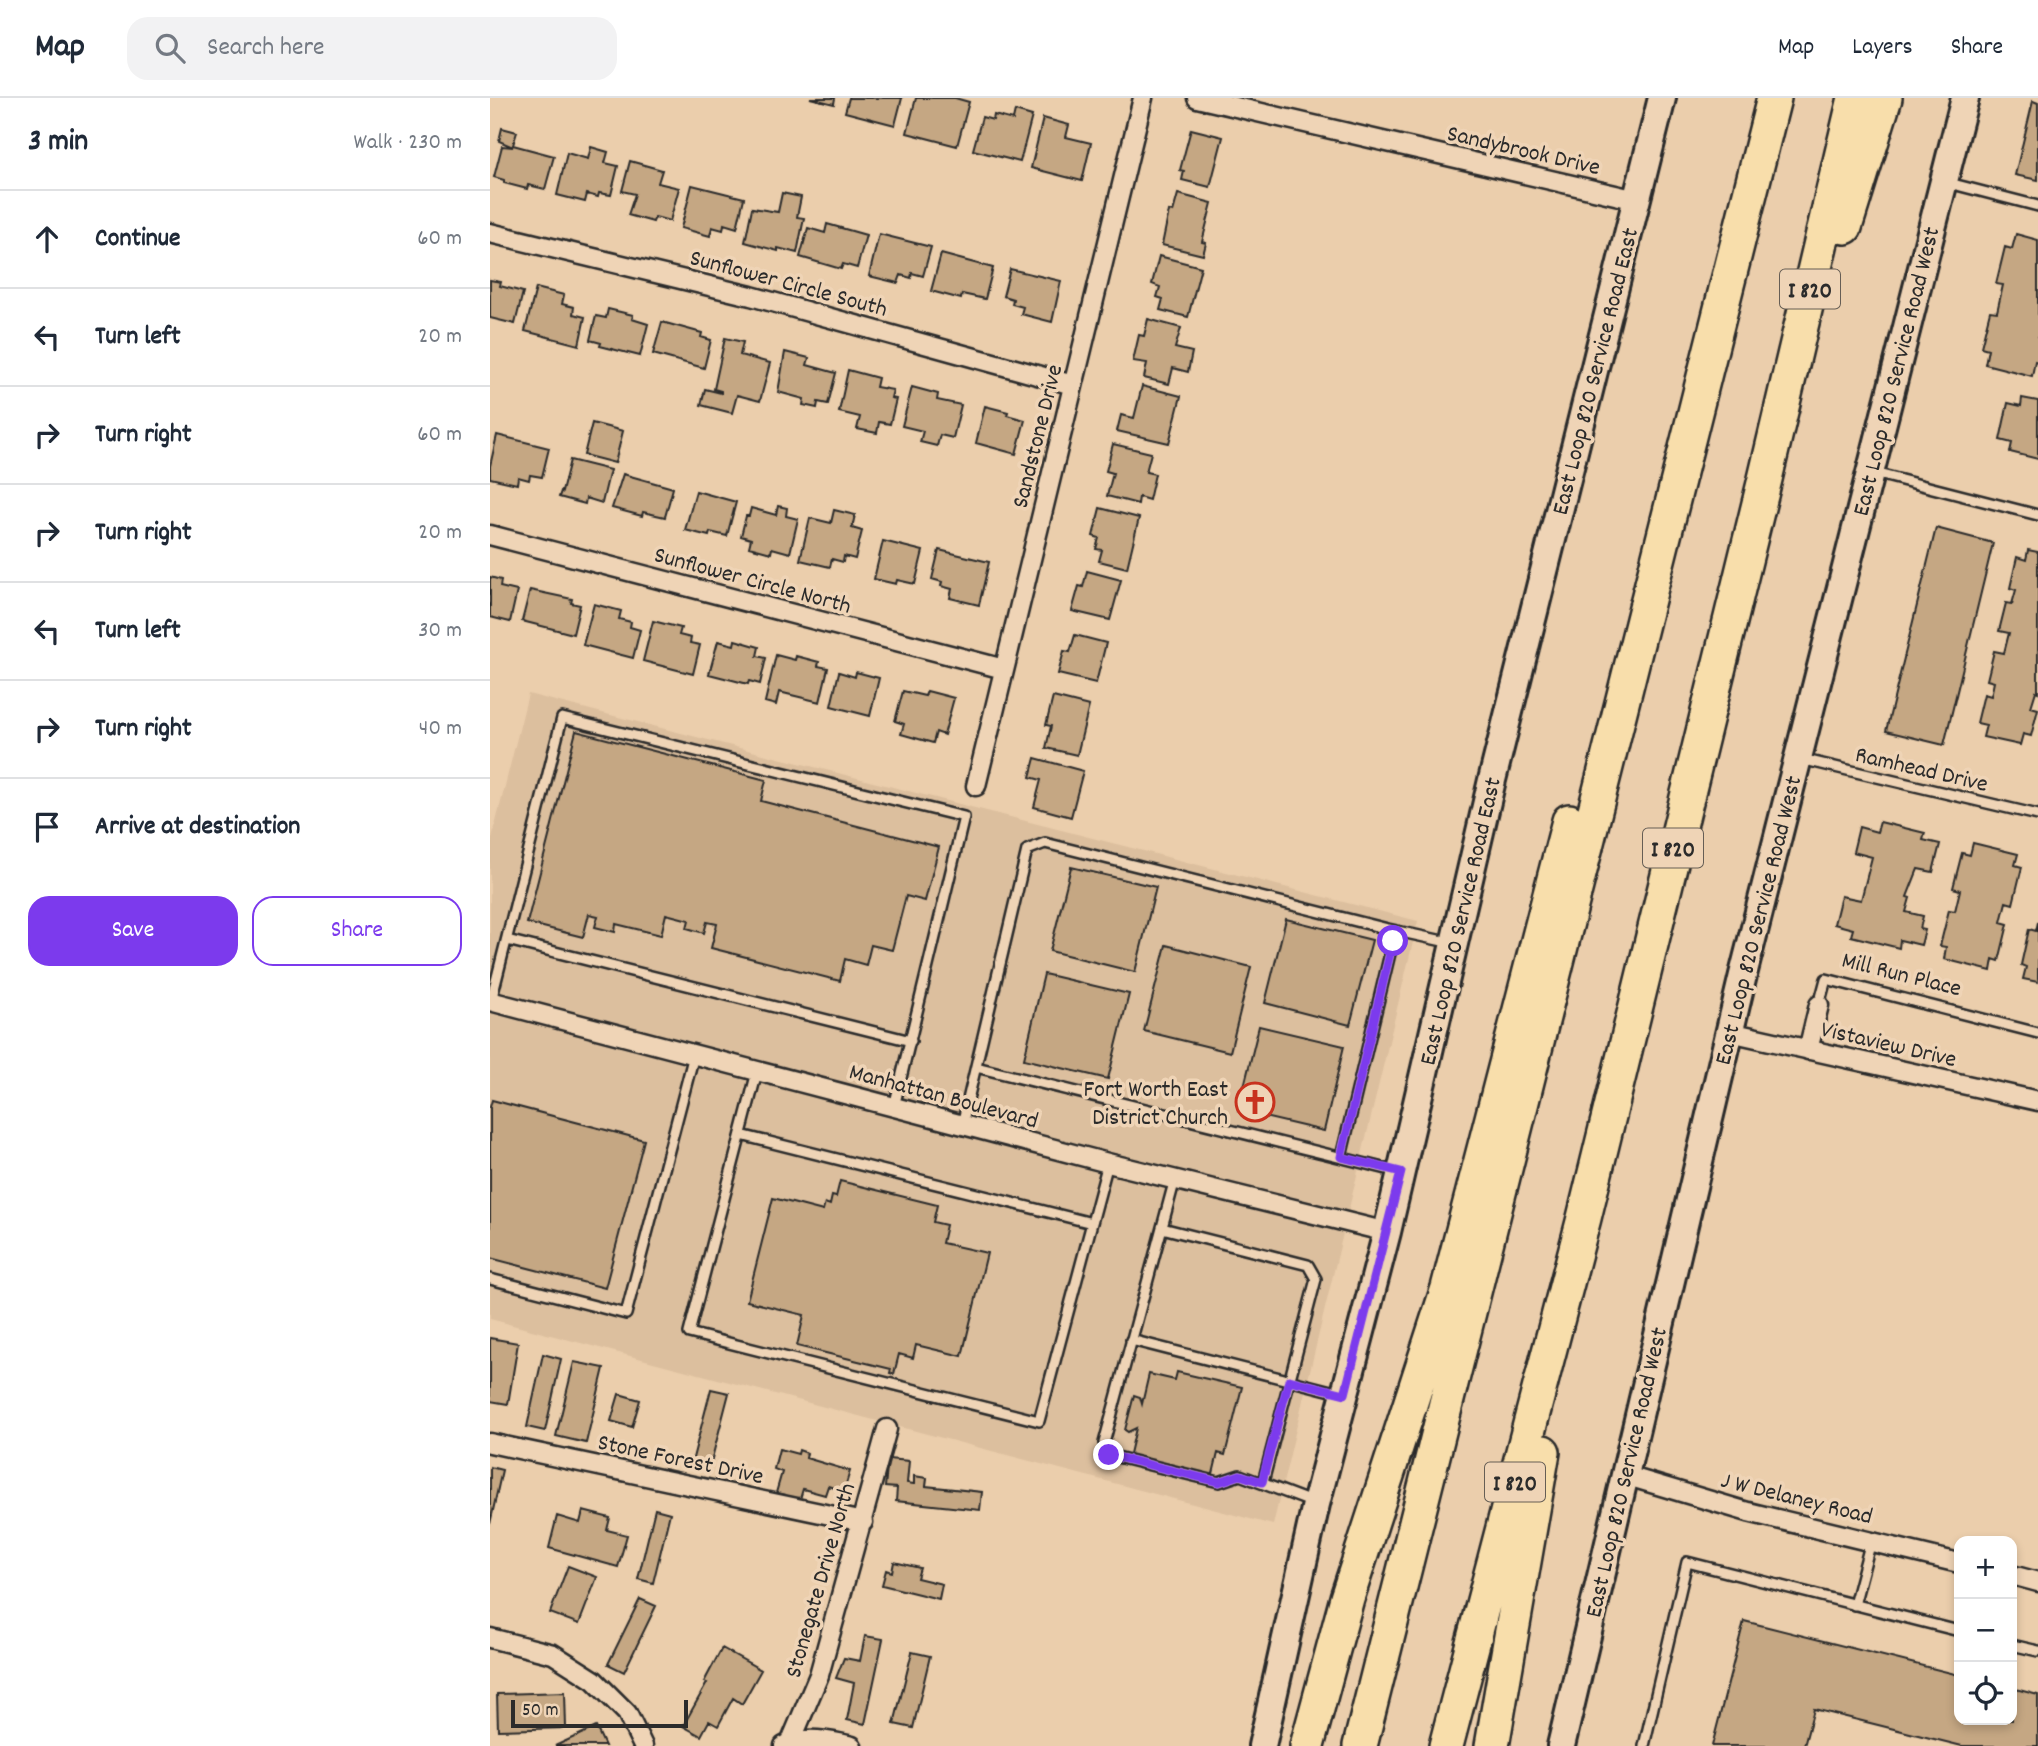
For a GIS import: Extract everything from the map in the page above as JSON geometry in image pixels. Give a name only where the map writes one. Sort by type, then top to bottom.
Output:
[{"type":"highway","points":[[1360,1746],[1764,139],[1772,98]]},
{"type":"highway","name":"I 820","points":[[1446,1746],[1584,1218],[1765,480],[1855,98]]},
{"type":"highway","points":[[1765,480],[1885,98]]},
{"type":"highway","points":[[1307,1746],[1348,1598],[1448,1288],[1574,803],[1613,739]]},
{"type":"highway","points":[[1492,1746],[1584,1218]]},
{"type":"main road","name":"East Loop 820 Service Road East","points":[[1262,1746],[1315,1504],[1387,1232],[1492,780],[1662,98]]},
{"type":"main road","name":"East Loop 820 Service Road West","points":[[1561,1746],[1797,758],[1965,98]]},
{"type":"street","name":"Sandstone Drive","points":[[976,786],[1143,98]]},
{"type":"street","name":"Sandybrook Drive","points":[[1197,98],[1637,200]]},
{"type":"street","name":"Sunflower Circle South","points":[[490,233],[751,296],[1073,385]]},
{"type":"street","name":"Sunflower Circle North","points":[[490,535],[1004,669]]},
{"type":"street","name":"Manhattan Boulevard","points":[[490,1003],[1108,1163],[1387,1232]]},
{"type":"street","name":"Mill Run Place","points":[[1808,1050],[1819,1005]]},
{"type":"street","name":"Vistaview Drive","points":[[1730,1032],[2038,1101]]},
{"type":"street","name":"Stonegate Drive North","points":[[852,1746],[829,1741],[787,1744],[819,1675],[887,1429]]},
{"type":"street","name":"Stone Forest Drive","points":[[490,1443],[863,1522]]},
{"type":"street","name":"J W Delaney Road","points":[[1624,1475],[1748,1512],[1954,1562]]},
{"type":"street","points":[[2017,1577],[2038,1582]]},
{"type":"street","points":[[490,1639],[553,1654],[594,1679],[627,1713],[643,1746]]},
{"type":"lane","points":[[1944,181],[2038,206]]},
{"type":"lane","points":[[1869,472],[2038,515]]},
{"type":"lane","points":[[490,1003],[562,718],[951,813],[964,817],[894,1107]]},
{"type":"lane","name":"Ramhead Drive","points":[[1797,758],[2038,815]]},
{"type":"lane","points":[[962,1125],[1027,850],[1045,843],[1454,944]]},
{"type":"lane","points":[[1341,1157],[1393,941],[1388,929]]},
{"type":"lane","points":[[507,940],[911,1041]]},
{"type":"lane","name":"Mill Run Place","points":[[1819,1005],[1826,979],[2038,1033]]},
{"type":"lane","points":[[490,1279],[626,1314],[694,1055]]},
{"type":"lane","points":[[976,1067],[1401,1172]]},
{"type":"lane","points":[[757,1072],[689,1333],[1038,1421],[1108,1163]]},
{"type":"lane","points":[[741,1135],[1092,1223]]},
{"type":"lane","points":[[1175,1180],[1104,1443],[1109,1455],[1219,1482],[1240,1475],[1315,1504]]},
{"type":"lane","points":[[1162,1228],[1308,1265],[1316,1279],[1262,1482]]},
{"type":"lane","points":[[1131,1340],[1345,1394]]},
{"type":"lane","points":[[1854,1605],[1871,1541]]},
{"type":"lane","points":[[1644,1746],[1687,1562],[1954,1630]]},
{"type":"lane","points":[[2017,1646],[2038,1651]]},
{"type":"shaded area","points":[[528,694],[1418,921],[1273,1525],[490,1319],[490,846]]},
{"type":"building","points":[[810,98],[835,98],[834,104]]},
{"type":"building","points":[[849,98],[902,98],[895,125],[845,112]]},
{"type":"building","points":[[916,98],[955,98],[969,102],[957,146],[907,133]]},
{"type":"building","points":[[2033,101],[2038,103],[2038,180],[2015,175]]},
{"type":"building","points":[[1015,111],[1032,116],[1020,162],[973,150],[982,117],[993,120],[994,115],[1013,120]]},
{"type":"building","points":[[1043,118],[1069,125],[1066,137],[1091,143],[1082,181],[1031,168]]},
{"type":"building","points":[[502,128],[517,132],[513,145],[554,156],[545,189],[528,185],[527,189],[504,183],[504,180],[494,177],[502,146],[513,147],[499,141]]},
{"type":"building","points":[[1191,129],[1223,137],[1210,187],[1182,180],[1184,171],[1180,170]]},
{"type":"building","points":[[591,147],[608,152],[605,163],[618,166],[611,195],[599,193],[598,197],[587,194],[585,202],[557,195],[567,153],[588,159]]},
{"type":"building","points":[[630,161],[662,170],[658,183],[679,188],[670,221],[655,217],[653,222],[628,215],[635,194],[622,191]]},
{"type":"building","points":[[692,185],[744,198],[737,228],[724,224],[723,230],[712,227],[710,236],[681,228]]},
{"type":"building","points":[[782,193],[801,197],[797,217],[804,218],[797,253],[745,242],[752,208],[778,212]]},
{"type":"building","points":[[1178,194],[1212,203],[1202,242],[1206,243],[1203,255],[1162,245],[1169,211],[1173,212]]},
{"type":"building","points":[[827,224],[866,235],[857,268],[843,264],[841,269],[800,257],[808,228],[825,233]]},
{"type":"building","points":[[879,234],[931,247],[923,276],[912,273],[911,278],[901,275],[898,283],[869,276]]},
{"type":"building","points":[[2016,234],[2038,240],[2038,362],[2035,361],[2032,376],[1985,364],[1988,349],[1981,347],[1990,311],[1997,312],[2003,285],[1996,284],[2005,247],[2012,249]]},
{"type":"building","points":[[941,254],[993,268],[985,299],[962,294],[961,299],[931,291]]},
{"type":"building","points":[[1159,256],[1201,267],[1188,317],[1160,310],[1163,299],[1157,297],[1160,287],[1152,284]]},
{"type":"building","points":[[1010,269],[1061,281],[1052,322],[1021,314],[1023,307],[1012,304],[1013,299],[1003,296]]},
{"type":"building","points":[[490,280],[501,282],[500,286],[523,292],[515,324],[490,318]]},
{"type":"building","points":[[536,288],[564,295],[562,304],[574,307],[573,314],[585,317],[579,345],[525,331]]},
{"type":"building","points":[[608,309],[633,315],[632,319],[648,324],[640,356],[600,346],[601,343],[590,340],[596,316],[606,318]]},
{"type":"building","points":[[1148,319],[1181,328],[1175,348],[1192,352],[1188,372],[1173,368],[1169,384],[1144,378],[1147,363],[1133,361],[1139,335],[1144,336]]},
{"type":"building","points":[[662,322],[702,333],[701,337],[711,340],[704,368],[653,354]]},
{"type":"building","points":[[725,338],[743,342],[740,355],[770,363],[760,401],[737,395],[732,413],[701,405],[705,389],[721,393],[714,389]]},
{"type":"building","points":[[785,352],[809,358],[807,365],[836,373],[828,404],[818,402],[817,408],[803,405],[804,399],[778,392]]},
{"type":"building","points":[[848,370],[878,378],[876,387],[893,390],[891,398],[896,399],[890,424],[879,422],[877,433],[857,429],[860,417],[839,412]]},
{"type":"building","points":[[1142,386],[1181,396],[1169,443],[1117,431],[1121,415],[1134,418]]},
{"type":"building","points":[[912,387],[938,394],[937,400],[961,405],[953,438],[940,435],[937,446],[920,442],[923,431],[902,426]]},
{"type":"building","points":[[2022,398],[2038,401],[2038,459],[2010,452],[2012,443],[2000,440],[2008,403],[2021,406]]},
{"type":"building","points":[[985,406],[1025,420],[1016,454],[976,443]]},
{"type":"building","points":[[592,423],[623,431],[615,463],[584,455]]},
{"type":"building","points":[[497,435],[549,448],[542,477],[530,475],[529,480],[518,477],[517,484],[490,478]]},
{"type":"building","points":[[1113,444],[1151,453],[1146,472],[1155,474],[1149,500],[1139,497],[1138,504],[1107,496],[1113,473],[1106,471]]},
{"type":"building","points":[[570,460],[610,470],[602,503],[586,498],[585,504],[559,497]]},
{"type":"building","points":[[623,474],[673,488],[665,517],[643,512],[642,516],[612,508]]},
{"type":"building","points":[[696,491],[736,502],[727,536],[710,532],[709,536],[685,530]]},
{"type":"building","points":[[778,506],[787,508],[786,516],[798,519],[790,553],[772,548],[771,553],[749,547],[751,539],[741,536],[751,508],[776,515]]},
{"type":"building","points":[[1100,508],[1139,518],[1127,568],[1099,561],[1102,550],[1096,549],[1099,538],[1093,536]]},
{"type":"building","points":[[834,510],[855,515],[852,528],[862,531],[855,559],[844,556],[843,562],[832,559],[830,567],[800,560],[810,518],[831,523]]},
{"type":"building","points":[[1936,528],[1993,543],[1944,745],[1886,731]]},
{"type":"building","points":[[883,541],[923,551],[915,584],[897,580],[896,584],[874,579]]},
{"type":"building","points":[[939,550],[989,562],[979,605],[950,598],[952,589],[941,586],[942,582],[932,579]]},
{"type":"building","points":[[2028,550],[2038,552],[2038,692],[2036,691],[2031,707],[2038,709],[2031,736],[2023,734],[2020,745],[1983,737],[1986,725],[1977,723],[1984,694],[1991,696],[1994,682],[1987,680],[1994,651],[2004,653],[2009,633],[1999,631],[2006,603],[2012,604],[2016,590],[2010,588],[2017,557],[2026,560]]},
{"type":"building","points":[[1087,571],[1121,580],[1110,620],[1072,611],[1079,586],[1083,587]]},
{"type":"building","points":[[490,577],[501,580],[500,587],[517,591],[510,622],[490,617]]},
{"type":"building","points":[[530,590],[572,599],[571,603],[580,605],[573,634],[522,621]]},
{"type":"building","points":[[594,604],[621,611],[619,619],[631,622],[630,627],[640,630],[633,658],[583,645]]},
{"type":"building","points":[[653,621],[681,628],[679,635],[691,638],[690,643],[700,645],[693,674],[643,661]]},
{"type":"building","points":[[1075,635],[1106,643],[1096,683],[1058,674],[1064,651],[1070,652]]},
{"type":"building","points":[[735,640],[759,647],[757,656],[766,658],[760,684],[749,681],[748,684],[709,674],[718,641],[734,645]]},
{"type":"building","points":[[776,655],[795,660],[796,656],[819,662],[818,666],[828,668],[820,702],[779,692],[776,705],[765,702]]},
{"type":"building","points":[[839,672],[855,677],[856,672],[879,678],[870,716],[831,706]]},
{"type":"building","points":[[903,691],[925,696],[927,691],[954,698],[944,735],[936,732],[933,743],[901,734],[904,724],[895,721]]},
{"type":"building","points":[[1053,697],[1089,706],[1077,755],[1046,748],[1051,726],[1046,725]]},
{"type":"building","points":[[576,731],[766,780],[761,801],[939,847],[925,901],[906,896],[892,950],[871,945],[866,965],[845,959],[840,981],[711,948],[717,924],[707,922],[704,933],[687,928],[689,920],[666,914],[661,935],[616,924],[615,932],[595,927],[598,916],[589,914],[583,937],[527,923]]},
{"type":"building","points":[[1035,758],[1083,771],[1071,817],[1034,807],[1041,780],[1030,777]]},
{"type":"building","points":[[1880,822],[1925,833],[1923,840],[1940,844],[1933,872],[1918,869],[1907,897],[1910,898],[1906,912],[1923,916],[1920,929],[1925,930],[1921,945],[1900,940],[1899,948],[1851,936],[1853,929],[1834,924],[1841,896],[1861,900],[1872,857],[1853,852],[1859,827],[1877,832]]},
{"type":"building","points":[[1973,843],[2018,854],[2015,865],[2022,867],[2013,904],[2006,902],[2001,922],[2008,924],[1999,961],[1993,959],[1991,971],[1944,959],[1946,947],[1940,946],[1949,910],[1955,911],[1960,890],[1953,888],[1962,853],[1970,855]]},
{"type":"building","points":[[1071,867],[1156,887],[1135,972],[1050,951]]},
{"type":"building","points":[[1286,919],[1372,940],[1350,1025],[1265,1003]]},
{"type":"building","points":[[2038,922],[2038,982],[2023,979],[2026,967],[2021,965],[2029,929],[2036,931]]},
{"type":"building","points":[[1166,945],[1251,967],[1230,1052],[1144,1031]]},
{"type":"building","points":[[1044,974],[1129,994],[1108,1079],[1024,1059]]},
{"type":"building","points":[[1259,1026],[1344,1046],[1324,1131],[1238,1111]]},
{"type":"building","points":[[492,1100],[644,1140],[605,1288],[490,1258]]},
{"type":"building","points":[[840,1181],[937,1205],[933,1222],[946,1225],[942,1243],[987,1253],[962,1356],[916,1345],[913,1358],[899,1354],[894,1374],[890,1373],[891,1369],[797,1346],[804,1315],[747,1301],[773,1198],[823,1211],[825,1203],[830,1205],[832,1196],[836,1197]]},
{"type":"building","points":[[490,1338],[518,1343],[508,1404],[490,1401]]},
{"type":"building","points":[[543,1354],[561,1359],[545,1431],[527,1427]]},
{"type":"building","points":[[574,1362],[604,1368],[586,1443],[556,1436]]},
{"type":"building","points":[[1177,1372],[1242,1387],[1225,1455],[1218,1453],[1212,1478],[1129,1458],[1136,1428],[1128,1432],[1125,1430],[1134,1395],[1140,1397],[1142,1404],[1149,1374],[1175,1380]]},
{"type":"building","points":[[711,1389],[729,1393],[710,1466],[692,1462]]},
{"type":"building","points":[[619,1394],[640,1400],[632,1427],[611,1421]]},
{"type":"building","points":[[779,1449],[798,1454],[799,1450],[807,1453],[806,1458],[850,1471],[844,1491],[828,1486],[825,1495],[803,1489],[800,1499],[776,1493],[782,1472],[774,1469]]},
{"type":"building","points":[[888,1459],[909,1461],[907,1483],[914,1484],[914,1476],[927,1478],[926,1486],[982,1492],[980,1510],[896,1501],[897,1488],[885,1487]]},
{"type":"building","points":[[490,1467],[502,1470],[490,1524]]},
{"type":"building","points":[[655,1509],[670,1513],[653,1583],[638,1579]]},
{"type":"building","points":[[583,1511],[610,1518],[607,1530],[627,1535],[618,1567],[549,1548],[557,1516],[580,1523]]},
{"type":"building","points":[[894,1562],[920,1568],[917,1578],[942,1584],[939,1599],[882,1585],[886,1570],[892,1572]]},
{"type":"building","points":[[568,1566],[597,1577],[579,1624],[550,1613]]},
{"type":"building","points":[[640,1599],[656,1606],[624,1672],[608,1664]]},
{"type":"building","points":[[1744,1621],[1954,1674],[1954,1725],[2017,1725],[2017,1689],[2038,1695],[2038,1746],[1962,1746],[1814,1709],[1804,1746],[1712,1746]]},
{"type":"building","points":[[865,1636],[883,1639],[865,1724],[847,1720],[854,1683],[836,1678],[844,1658],[860,1661]]},
{"type":"building","points":[[722,1648],[761,1670],[742,1704],[733,1698],[718,1726],[709,1721],[701,1736],[683,1726],[707,1683],[704,1682]]},
{"type":"building","points":[[912,1652],[930,1656],[913,1728],[894,1724]]},
{"type":"building","points":[[565,1692],[566,1728],[498,1730],[497,1694]]},
{"type":"building","points":[[596,1727],[605,1746],[555,1746]]},
{"type":"place","name":"Fort Worth East District Church","points":[[1255,1102]]},
{"type":"route","points":[[1109,1455],[1219,1482],[1240,1475],[1262,1482],[1289,1380],[1345,1394],[1401,1172],[1341,1157],[1393,941]]}]
